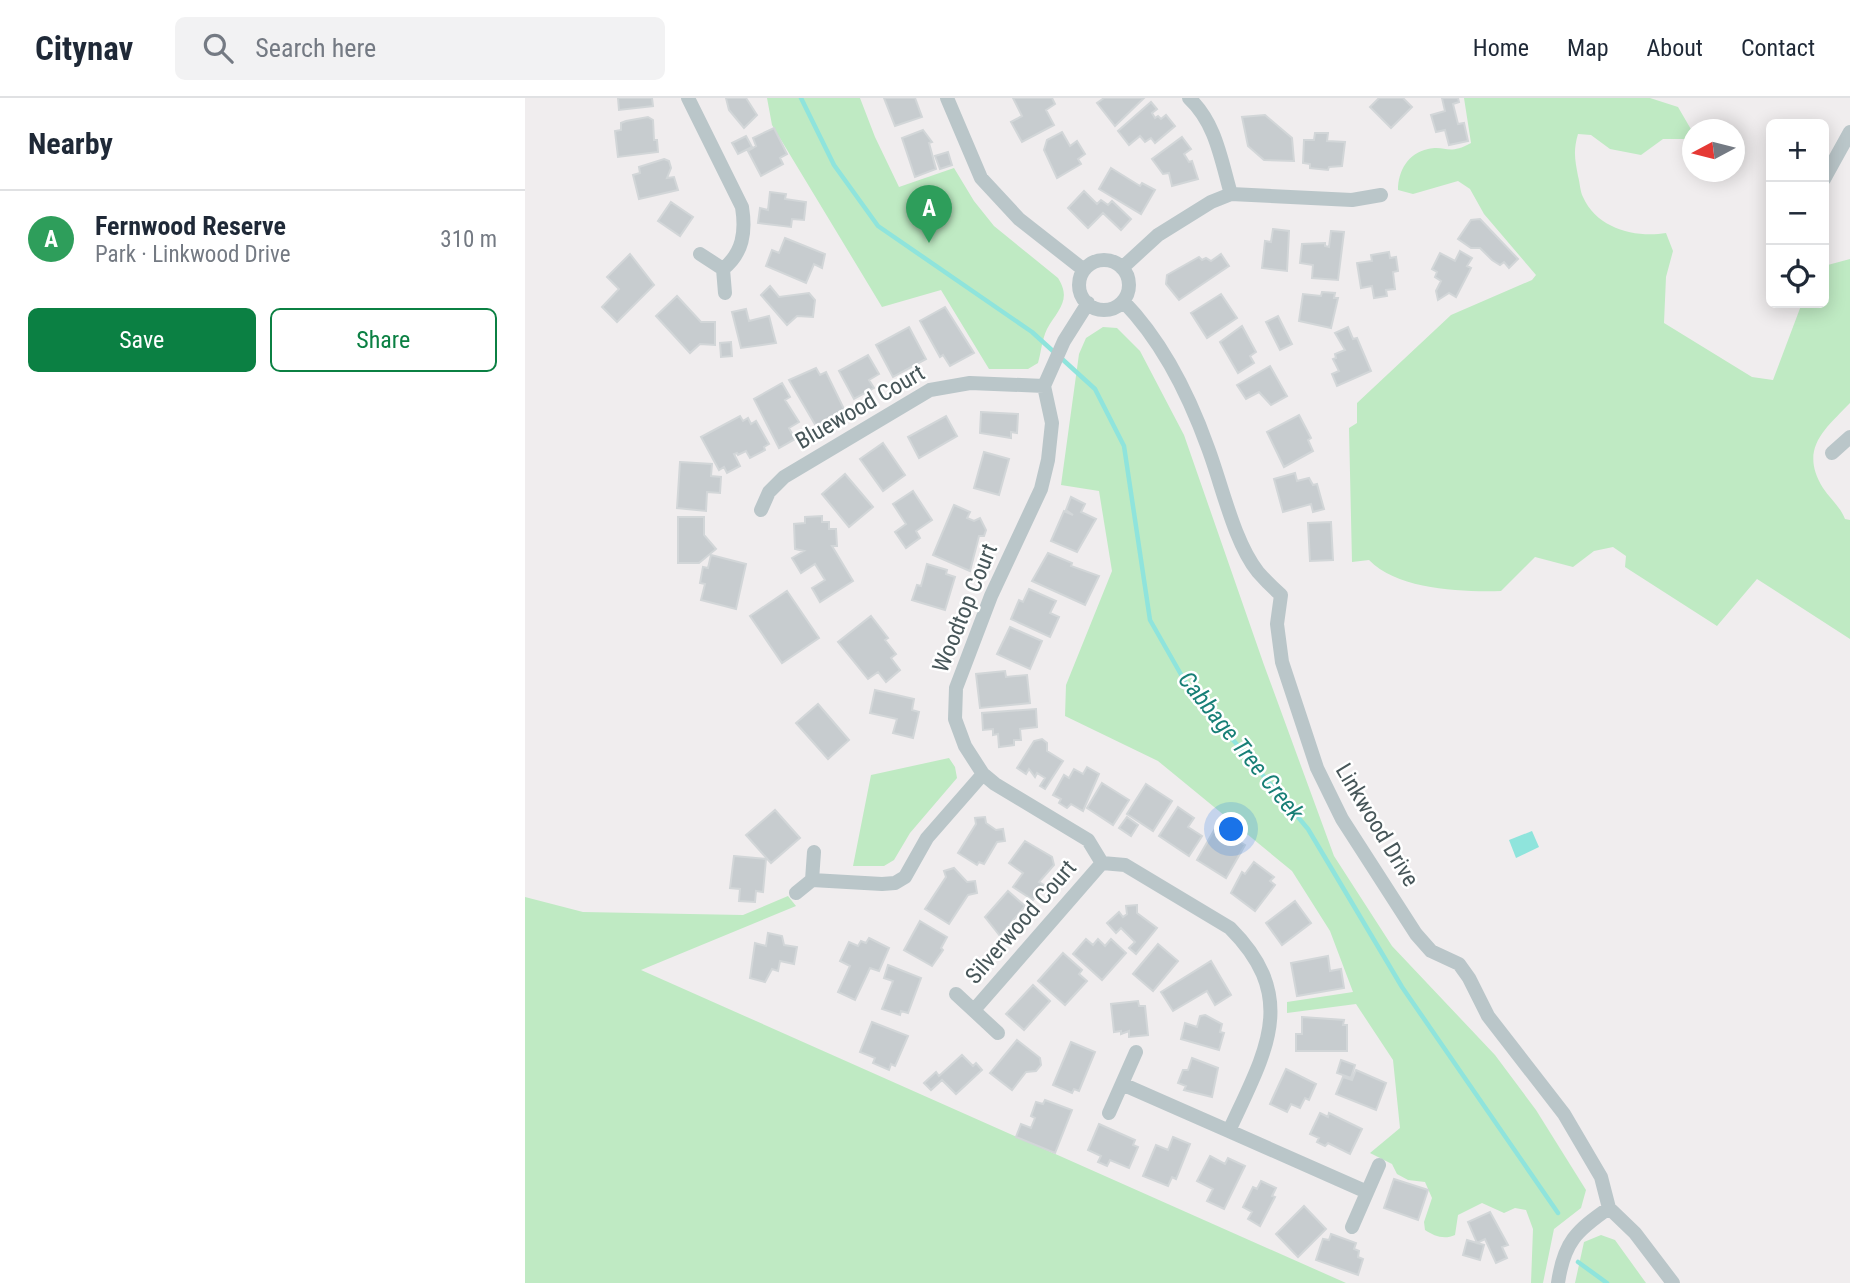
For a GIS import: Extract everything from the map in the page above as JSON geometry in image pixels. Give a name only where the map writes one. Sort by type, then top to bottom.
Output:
[{"type":"street","points":[[688,98],[742,207],[745,226],[740,249],[734,260],[723,270]]},
{"type":"street","points":[[947,98],[981,178],[1019,219],[1084,270]]},
{"type":"street","points":[[1189,98],[1210,124],[1231,194]]},
{"type":"street","points":[[1829,170],[1850,132]]},
{"type":"street","points":[[1122,268],[1158,235],[1212,202],[1231,194],[1352,200],[1381,195]]},
{"type":"street","points":[[700,254],[723,270]]},
{"type":"street","points":[[1103,260],[1122,268],[1129,288],[1123,301],[1102,310],[1088,303],[1079,284],[1084,270],[1103,260]]},
{"type":"street","points":[[723,270],[725,293]]},
{"type":"street","name":"Linkwood Drive","points":[[1123,301],[1143,321],[1174,371],[1205,439],[1241,541],[1257,571],[1281,595],[1277,625],[1282,662],[1317,768],[1342,819],[1416,934],[1431,951],[1459,964],[1488,1016],[1564,1114],[1601,1177],[1609,1208]]},
{"type":"street","points":[[1044,386],[1064,341],[1088,303]]},
{"type":"street","name":"Bluewood Court","points":[[761,510],[769,492],[784,477],[930,390],[969,383],[1044,386]]},
{"type":"street","name":"Woodtop Court","points":[[1044,386],[1052,423],[1048,460],[1041,489],[991,596],[956,688],[955,719],[965,746],[983,774],[1088,840],[1102,863]]},
{"type":"street","points":[[1832,453],[1850,437]]},
{"type":"street","points":[[811,880],[882,884],[895,883],[905,877],[927,838],[983,774]]},
{"type":"street","points":[[796,893],[811,880],[814,852]]},
{"type":"street","points":[[1102,863],[1125,865],[1230,928],[1241,939],[1265,978],[1272,1011],[1268,1045],[1229,1130]]},
{"type":"street","name":"Silverwood Court","points":[[974,1010],[1102,863]]},
{"type":"street","name":"Silverwood Court","points":[[956,994],[998,1033]]},
{"type":"street","points":[[1109,1113],[1136,1052]]},
{"type":"street","points":[[1122,1084],[1367,1192]]},
{"type":"street","points":[[1352,1227],[1379,1165]]},
{"type":"street","points":[[1558,1283],[1561,1261],[1568,1242],[1582,1226],[1609,1208],[1635,1233],[1673,1283]]},
{"type":"green space","points":[[767,98],[860,98],[899,187],[954,168],[974,201],[994,226],[1058,278],[1062,286],[1064,299],[1045,333],[1038,363],[1028,369],[989,369],[941,290],[882,307],[772,125]]},
{"type":"green space","points":[[1464,98],[1650,98],[1678,107],[1685,119],[1682,119],[1682,139],[1663,139],[1641,155],[1610,149],[1591,135],[1578,134],[1575,155],[1581,192],[1589,208],[1608,224],[1642,234],[1666,233],[1673,251],[1666,277],[1664,323],[1752,377],[1773,380],[1800,308],[1829,308],[1829,265],[1850,259],[1850,403],[1824,431],[1814,451],[1813,462],[1823,488],[1845,519],[1850,520],[1850,639],[1757,579],[1717,626],[1625,567],[1626,556],[1613,547],[1594,551],[1573,567],[1535,557],[1501,591],[1431,587],[1396,578],[1369,560],[1352,562],[1349,428],[1357,423],[1357,403],[1451,315],[1532,280],[1536,275],[1484,214],[1470,189],[1458,181],[1413,194],[1398,190],[1402,170],[1415,154],[1434,148],[1452,150],[1471,143]]},
{"type":"green space","points":[[1103,327],[1117,328],[1140,351],[1184,435],[1334,856],[1392,946],[1495,1055],[1536,1110],[1586,1190],[1581,1208],[1554,1229],[1543,1283],[1531,1283],[1533,1229],[1526,1210],[1515,1208],[1504,1213],[1482,1203],[1458,1215],[1455,1235],[1436,1236],[1425,1230],[1424,1222],[1432,1198],[1425,1182],[1408,1180],[1397,1174],[1392,1164],[1370,1153],[1400,1128],[1393,1060],[1356,1004],[1287,1013],[1287,1002],[1353,992],[1330,931],[1292,871],[1158,761],[1065,716],[1066,685],[1112,571],[1099,491],[1061,485],[1079,354],[1086,338]]},
{"type":"green space","points":[[949,758],[955,767],[957,778],[910,833],[894,860],[884,866],[853,866],[871,775]]},
{"type":"green space","points":[[788,896],[796,906],[641,970],[1346,1283],[525,1283],[525,897],[583,912],[743,915]]},
{"type":"green space","points":[[1601,1235],[1615,1240],[1646,1283],[1575,1283],[1584,1242]]},
{"type":"water","points":[[1532,831],[1539,847],[1516,858],[1509,840]]},
{"type":"building","points":[[618,98],[652,98],[653,106],[619,110]]},
{"type":"building","points":[[726,98],[746,98],[757,115],[744,128],[729,110]]},
{"type":"building","points":[[884,98],[915,98],[922,117],[895,126]]},
{"type":"building","points":[[1013,98],[1052,98],[1055,104],[1046,110],[1054,125],[1022,142],[1011,122],[1022,116]]},
{"type":"building","points":[[1104,98],[1144,98],[1115,126],[1097,103]]},
{"type":"building","points":[[1379,98],[1403,98],[1412,107],[1391,128],[1370,107]]},
{"type":"building","points":[[1442,98],[1458,98],[1459,102],[1453,104],[1458,124],[1464,123],[1468,141],[1449,145],[1445,130],[1436,132],[1431,115],[1445,111]]},
{"type":"building","points":[[1151,102],[1157,109],[1152,113],[1155,118],[1158,116],[1161,119],[1166,115],[1175,126],[1155,143],[1151,138],[1145,142],[1140,136],[1129,145],[1118,131]]},
{"type":"building","points":[[1265,115],[1292,138],[1294,161],[1264,160],[1248,146],[1242,117]]},
{"type":"building","points":[[648,117],[653,120],[658,152],[618,157],[615,131],[621,130],[621,123]]},
{"type":"building","points":[[774,128],[787,154],[780,158],[783,164],[761,176],[748,151],[756,146],[753,138]]},
{"type":"building","points":[[923,130],[932,142],[929,143],[936,169],[915,177],[902,138]]},
{"type":"building","points":[[1062,132],[1070,146],[1077,141],[1085,154],[1078,159],[1081,164],[1057,178],[1044,150],[1047,140]]},
{"type":"building","points":[[1315,133],[1328,133],[1327,141],[1345,142],[1342,166],[1329,167],[1328,170],[1310,168],[1310,164],[1303,163],[1304,140],[1314,140]]},
{"type":"building","points":[[746,136],[752,147],[738,154],[732,143]]},
{"type":"building","points":[[1182,137],[1191,149],[1184,154],[1189,162],[1192,161],[1198,179],[1172,186],[1169,173],[1163,174],[1152,159]]},
{"type":"building","points":[[948,152],[952,165],[940,169],[935,156]]},
{"type":"building","points":[[664,159],[669,161],[671,168],[667,178],[674,177],[678,190],[639,199],[633,175],[640,173],[639,167]]},
{"type":"building","points":[[1111,168],[1140,186],[1142,183],[1155,190],[1141,214],[1099,189]]},
{"type":"building","points":[[1084,191],[1097,204],[1101,200],[1108,205],[1112,201],[1131,219],[1121,230],[1103,213],[1088,228],[1068,208]]},
{"type":"building","points":[[770,192],[786,194],[785,199],[806,202],[804,220],[792,219],[791,227],[758,223],[760,208],[768,210]]},
{"type":"building","points":[[671,202],[693,217],[680,236],[658,221]]},
{"type":"building","points":[[1480,219],[1518,259],[1509,268],[1504,262],[1500,265],[1492,260],[1480,248],[1471,248],[1458,239],[1471,220]]},
{"type":"building","points":[[1273,229],[1289,231],[1287,271],[1262,268],[1265,241],[1271,242]]},
{"type":"building","points":[[1331,231],[1344,232],[1338,280],[1312,278],[1313,265],[1300,263],[1302,244],[1325,243],[1325,246],[1329,247]]},
{"type":"building","points":[[785,238],[825,254],[822,268],[814,264],[806,283],[766,266],[772,250],[779,253]]},
{"type":"building","points":[[1460,251],[1472,258],[1467,266],[1471,268],[1456,297],[1449,293],[1438,300],[1436,291],[1441,281],[1435,277],[1437,272],[1432,269],[1440,253],[1455,261]]},
{"type":"building","points":[[1389,252],[1390,258],[1396,257],[1398,271],[1393,272],[1395,289],[1386,290],[1387,296],[1374,298],[1372,286],[1361,288],[1357,263],[1372,261],[1371,255]]},
{"type":"building","points":[[630,254],[654,285],[617,322],[602,307],[619,289],[607,277]]},
{"type":"building","points":[[1221,254],[1229,266],[1179,300],[1166,284],[1167,275],[1199,257],[1211,261]]},
{"type":"building","points":[[770,286],[779,297],[809,293],[815,300],[813,317],[797,316],[787,325],[761,295]]},
{"type":"building","points":[[1322,292],[1335,293],[1334,298],[1338,298],[1331,328],[1299,321],[1303,294],[1321,296]]},
{"type":"building","points":[[1221,294],[1237,318],[1207,338],[1191,313]]},
{"type":"building","points":[[677,296],[701,322],[715,322],[715,345],[700,344],[690,353],[656,316]]},
{"type":"building","points":[[945,307],[974,353],[950,366],[943,355],[940,357],[920,321]]},
{"type":"building","points":[[746,309],[749,321],[769,316],[776,343],[741,348],[732,312]]},
{"type":"building","points":[[1278,316],[1292,344],[1280,350],[1266,322]]},
{"type":"building","points":[[1242,326],[1256,352],[1250,356],[1254,363],[1238,373],[1220,342]]},
{"type":"building","points":[[909,327],[926,359],[893,377],[876,345]]},
{"type":"building","points":[[1348,327],[1353,339],[1357,338],[1371,371],[1337,386],[1332,374],[1339,371],[1333,359],[1336,358],[1335,354],[1345,350],[1335,333]]},
{"type":"building","points":[[731,342],[732,356],[721,357],[720,343]]},
{"type":"building","points":[[868,355],[879,374],[869,380],[874,388],[854,399],[839,371]]},
{"type":"building","points":[[1270,366],[1287,396],[1271,405],[1259,392],[1246,399],[1237,385]]},
{"type":"building","points":[[816,368],[820,375],[826,372],[844,409],[816,426],[789,380]]},
{"type":"building","points":[[782,383],[790,397],[785,400],[799,422],[789,428],[795,439],[779,448],[754,399]]},
{"type":"building","points":[[981,412],[1018,414],[1017,433],[1011,432],[1011,438],[980,433]]},
{"type":"building","points":[[1299,415],[1311,438],[1308,440],[1313,451],[1284,467],[1267,432]]},
{"type":"building","points":[[740,416],[743,421],[748,418],[751,424],[756,421],[769,444],[764,447],[765,450],[750,458],[746,451],[734,454],[740,466],[727,473],[724,467],[719,470],[701,437]]},
{"type":"building","points":[[946,416],[957,436],[919,458],[908,437]]},
{"type":"building","points":[[883,443],[905,475],[883,491],[860,459]]},
{"type":"building","points":[[984,452],[1009,459],[999,495],[974,488]]},
{"type":"building","points":[[680,462],[712,464],[711,476],[721,477],[720,493],[707,492],[706,511],[677,508]]},
{"type":"building","points":[[1295,473],[1297,481],[1309,478],[1313,485],[1317,484],[1324,509],[1313,512],[1311,504],[1283,512],[1274,479]]},
{"type":"building","points":[[845,474],[873,507],[849,527],[822,494]]},
{"type":"building","points":[[913,491],[932,520],[916,531],[920,538],[906,548],[895,532],[906,524],[893,504]]},
{"type":"building","points":[[1071,497],[1085,504],[1081,512],[1096,519],[1077,552],[1051,541],[1064,511],[1073,515],[1066,510]]},
{"type":"building","points":[[954,505],[970,512],[967,518],[974,521],[980,518],[986,530],[984,536],[979,536],[970,571],[933,555]]},
{"type":"building","points":[[822,516],[822,522],[829,522],[829,529],[836,529],[837,546],[832,546],[853,581],[820,602],[812,588],[825,580],[815,564],[801,573],[792,558],[804,551],[795,549],[794,524],[805,523],[805,517]]},
{"type":"building","points":[[678,517],[704,517],[704,535],[716,549],[699,563],[678,563]]},
{"type":"building","points":[[1331,522],[1333,560],[1310,561],[1308,523]]},
{"type":"building","points":[[1048,553],[1072,563],[1071,566],[1099,576],[1085,605],[1032,581]]},
{"type":"building","points":[[711,555],[746,564],[736,609],[701,600],[705,584],[700,583],[703,567],[708,568]]},
{"type":"building","points":[[927,564],[947,570],[946,574],[955,577],[945,610],[912,600],[917,585],[921,586]]},
{"type":"building","points":[[1029,589],[1056,601],[1050,613],[1059,617],[1050,637],[1011,619],[1019,600],[1023,602]]},
{"type":"building","points":[[787,591],[819,638],[782,663],[750,616]]},
{"type":"building","points":[[871,616],[888,638],[885,640],[896,654],[891,658],[900,670],[886,682],[878,672],[868,679],[838,642]]},
{"type":"building","points":[[1010,627],[1042,641],[1030,669],[997,654]]},
{"type":"building","points":[[1005,671],[1006,677],[1027,675],[1030,703],[980,708],[976,674]]},
{"type":"building","points":[[875,690],[914,699],[912,710],[919,712],[913,738],[893,733],[897,719],[870,713]]},
{"type":"building","points":[[818,704],[849,740],[828,759],[796,723]]},
{"type":"building","points":[[1036,709],[1037,727],[1020,729],[1021,740],[1014,740],[1014,745],[999,747],[998,734],[993,735],[993,729],[983,730],[982,713]]},
{"type":"building","points":[[1042,739],[1047,743],[1047,751],[1063,761],[1045,789],[1040,786],[1045,778],[1037,773],[1035,777],[1029,769],[1026,774],[1017,768],[1034,741]]},
{"type":"building","points":[[1087,767],[1099,774],[1083,811],[1071,804],[1067,808],[1059,803],[1061,799],[1053,795],[1064,775],[1069,778],[1074,769],[1083,774]]},
{"type":"building","points":[[1102,783],[1129,800],[1113,825],[1087,808]]},
{"type":"building","points":[[1146,784],[1172,801],[1153,831],[1127,814]]},
{"type":"building","points":[[1178,807],[1194,818],[1188,827],[1202,836],[1189,856],[1159,836]]},
{"type":"building","points":[[775,810],[800,838],[771,863],[746,835]]},
{"type":"building","points":[[985,817],[986,823],[996,830],[1003,829],[1005,841],[997,842],[984,864],[979,862],[977,865],[958,853],[976,824],[975,818]]},
{"type":"building","points":[[1127,817],[1138,825],[1131,836],[1119,828]]},
{"type":"building","points":[[1216,827],[1245,845],[1226,878],[1197,860]]},
{"type":"building","points":[[1025,841],[1052,857],[1054,865],[1039,882],[1044,885],[1033,900],[1013,887],[1023,873],[1009,863]]},
{"type":"building","points":[[734,856],[766,859],[763,892],[756,891],[755,902],[739,901],[740,889],[730,888]]},
{"type":"building","points":[[1254,862],[1274,877],[1270,881],[1275,885],[1255,911],[1231,893],[1242,872],[1245,874]]},
{"type":"building","points":[[954,868],[967,882],[975,881],[977,893],[968,895],[949,924],[925,909],[946,877],[944,871]]},
{"type":"building","points":[[1008,891],[1025,906],[1000,936],[985,917]]},
{"type":"building","points":[[1295,901],[1311,923],[1282,945],[1266,923]]},
{"type":"building","points":[[1137,905],[1137,913],[1157,928],[1136,954],[1129,948],[1135,942],[1121,928],[1116,933],[1107,923],[1119,912],[1123,917],[1127,914],[1126,906]]},
{"type":"building","points":[[920,921],[947,937],[941,948],[943,950],[932,966],[904,950]]},
{"type":"building","points":[[768,933],[782,936],[784,945],[797,947],[794,964],[780,961],[778,971],[772,969],[765,982],[750,978],[755,943],[766,946]]},
{"type":"building","points":[[869,938],[889,948],[879,971],[870,968],[855,1000],[838,992],[850,966],[840,961],[849,942],[858,946],[861,941],[866,943]]},
{"type":"building","points":[[1086,939],[1093,945],[1098,939],[1105,946],[1111,939],[1126,953],[1102,980],[1073,954]]},
{"type":"building","points":[[1158,944],[1178,961],[1153,991],[1133,974]]},
{"type":"building","points":[[1063,953],[1082,970],[1079,974],[1087,981],[1065,1005],[1038,981]]},
{"type":"building","points":[[1328,956],[1330,971],[1341,969],[1344,988],[1297,996],[1291,963]]},
{"type":"building","points":[[1211,961],[1231,995],[1215,1005],[1207,991],[1173,1011],[1161,992]]},
{"type":"building","points":[[888,965],[921,978],[908,1013],[901,1011],[900,1015],[882,1009],[893,981],[884,978]]},
{"type":"building","points":[[1033,985],[1050,1001],[1024,1030],[1006,1014]]},
{"type":"building","points":[[1138,1001],[1139,1006],[1145,1006],[1148,1035],[1129,1037],[1129,1031],[1121,1034],[1121,1031],[1114,1032],[1111,1004]]},
{"type":"building","points":[[1205,1015],[1222,1024],[1220,1032],[1224,1033],[1219,1050],[1181,1039],[1185,1023],[1197,1027],[1200,1016]]},
{"type":"building","points":[[1302,1017],[1344,1020],[1343,1025],[1347,1025],[1347,1051],[1296,1051],[1296,1034],[1302,1034]]},
{"type":"building","points":[[872,1022],[908,1036],[895,1066],[891,1064],[889,1070],[873,1063],[875,1058],[860,1052]]},
{"type":"building","points":[[1017,1040],[1040,1058],[1041,1065],[1036,1071],[1026,1072],[1012,1090],[990,1073]]},
{"type":"building","points":[[1071,1042],[1095,1052],[1079,1091],[1074,1089],[1072,1093],[1053,1085]]},
{"type":"building","points":[[962,1055],[973,1066],[976,1063],[982,1070],[956,1094],[942,1080],[931,1090],[924,1083],[936,1072],[939,1076]]},
{"type":"building","points":[[1192,1058],[1218,1068],[1212,1097],[1184,1090],[1186,1086],[1178,1083],[1183,1070],[1188,1070]]},
{"type":"building","points":[[1341,1060],[1355,1065],[1351,1078],[1337,1073]]},
{"type":"building","points":[[1286,1069],[1316,1084],[1309,1100],[1305,1098],[1300,1108],[1291,1104],[1287,1112],[1270,1104]]},
{"type":"building","points":[[1356,1070],[1386,1083],[1376,1110],[1336,1094],[1343,1077],[1352,1080]]},
{"type":"building","points":[[1045,1100],[1072,1110],[1055,1153],[1016,1137],[1021,1124],[1031,1128],[1035,1118],[1031,1116],[1036,1102],[1043,1104]]},
{"type":"building","points":[[1320,1113],[1328,1117],[1329,1113],[1362,1129],[1350,1154],[1328,1143],[1325,1146],[1317,1142],[1319,1138],[1310,1134]]},
{"type":"building","points":[[1099,1124],[1135,1140],[1133,1145],[1138,1147],[1129,1168],[1110,1160],[1107,1166],[1098,1162],[1101,1156],[1088,1150]]},
{"type":"building","points":[[1173,1137],[1190,1144],[1176,1179],[1172,1177],[1168,1186],[1143,1176],[1156,1145],[1168,1150]]},
{"type":"building","points":[[1210,1156],[1225,1164],[1228,1158],[1245,1166],[1224,1209],[1207,1201],[1213,1189],[1197,1181]]},
{"type":"building","points":[[1394,1179],[1428,1190],[1418,1220],[1384,1208]]},
{"type":"building","points":[[1261,1181],[1276,1188],[1272,1196],[1275,1197],[1260,1226],[1248,1219],[1252,1212],[1243,1207],[1253,1187],[1257,1189]]},
{"type":"building","points":[[1304,1206],[1326,1229],[1298,1257],[1276,1234]]},
{"type":"building","points":[[1490,1212],[1508,1245],[1502,1247],[1507,1258],[1496,1263],[1485,1239],[1477,1243],[1468,1222]]},
{"type":"building","points":[[1331,1234],[1356,1243],[1354,1249],[1359,1251],[1358,1257],[1363,1259],[1358,1275],[1316,1260],[1323,1239],[1329,1240]]},
{"type":"building","points":[[1467,1240],[1484,1245],[1480,1260],[1463,1255]]},
{"type":"waterway","name":"Cabbage Tree Creek","points":[[801,98],[834,165],[878,226],[1032,332],[1054,352]]},
{"type":"waterway","name":"Cabbage Tree Creek","points":[[1061,358],[1095,389],[1124,446],[1150,620],[1187,685],[1308,829],[1402,987],[1558,1213]]},
{"type":"waterway","name":"Cabbage Tree Creek","points":[[1578,1262],[1607,1283]]},
{"type":"place","name":"Fernwood Reserve","points":[[929,243]]}]
